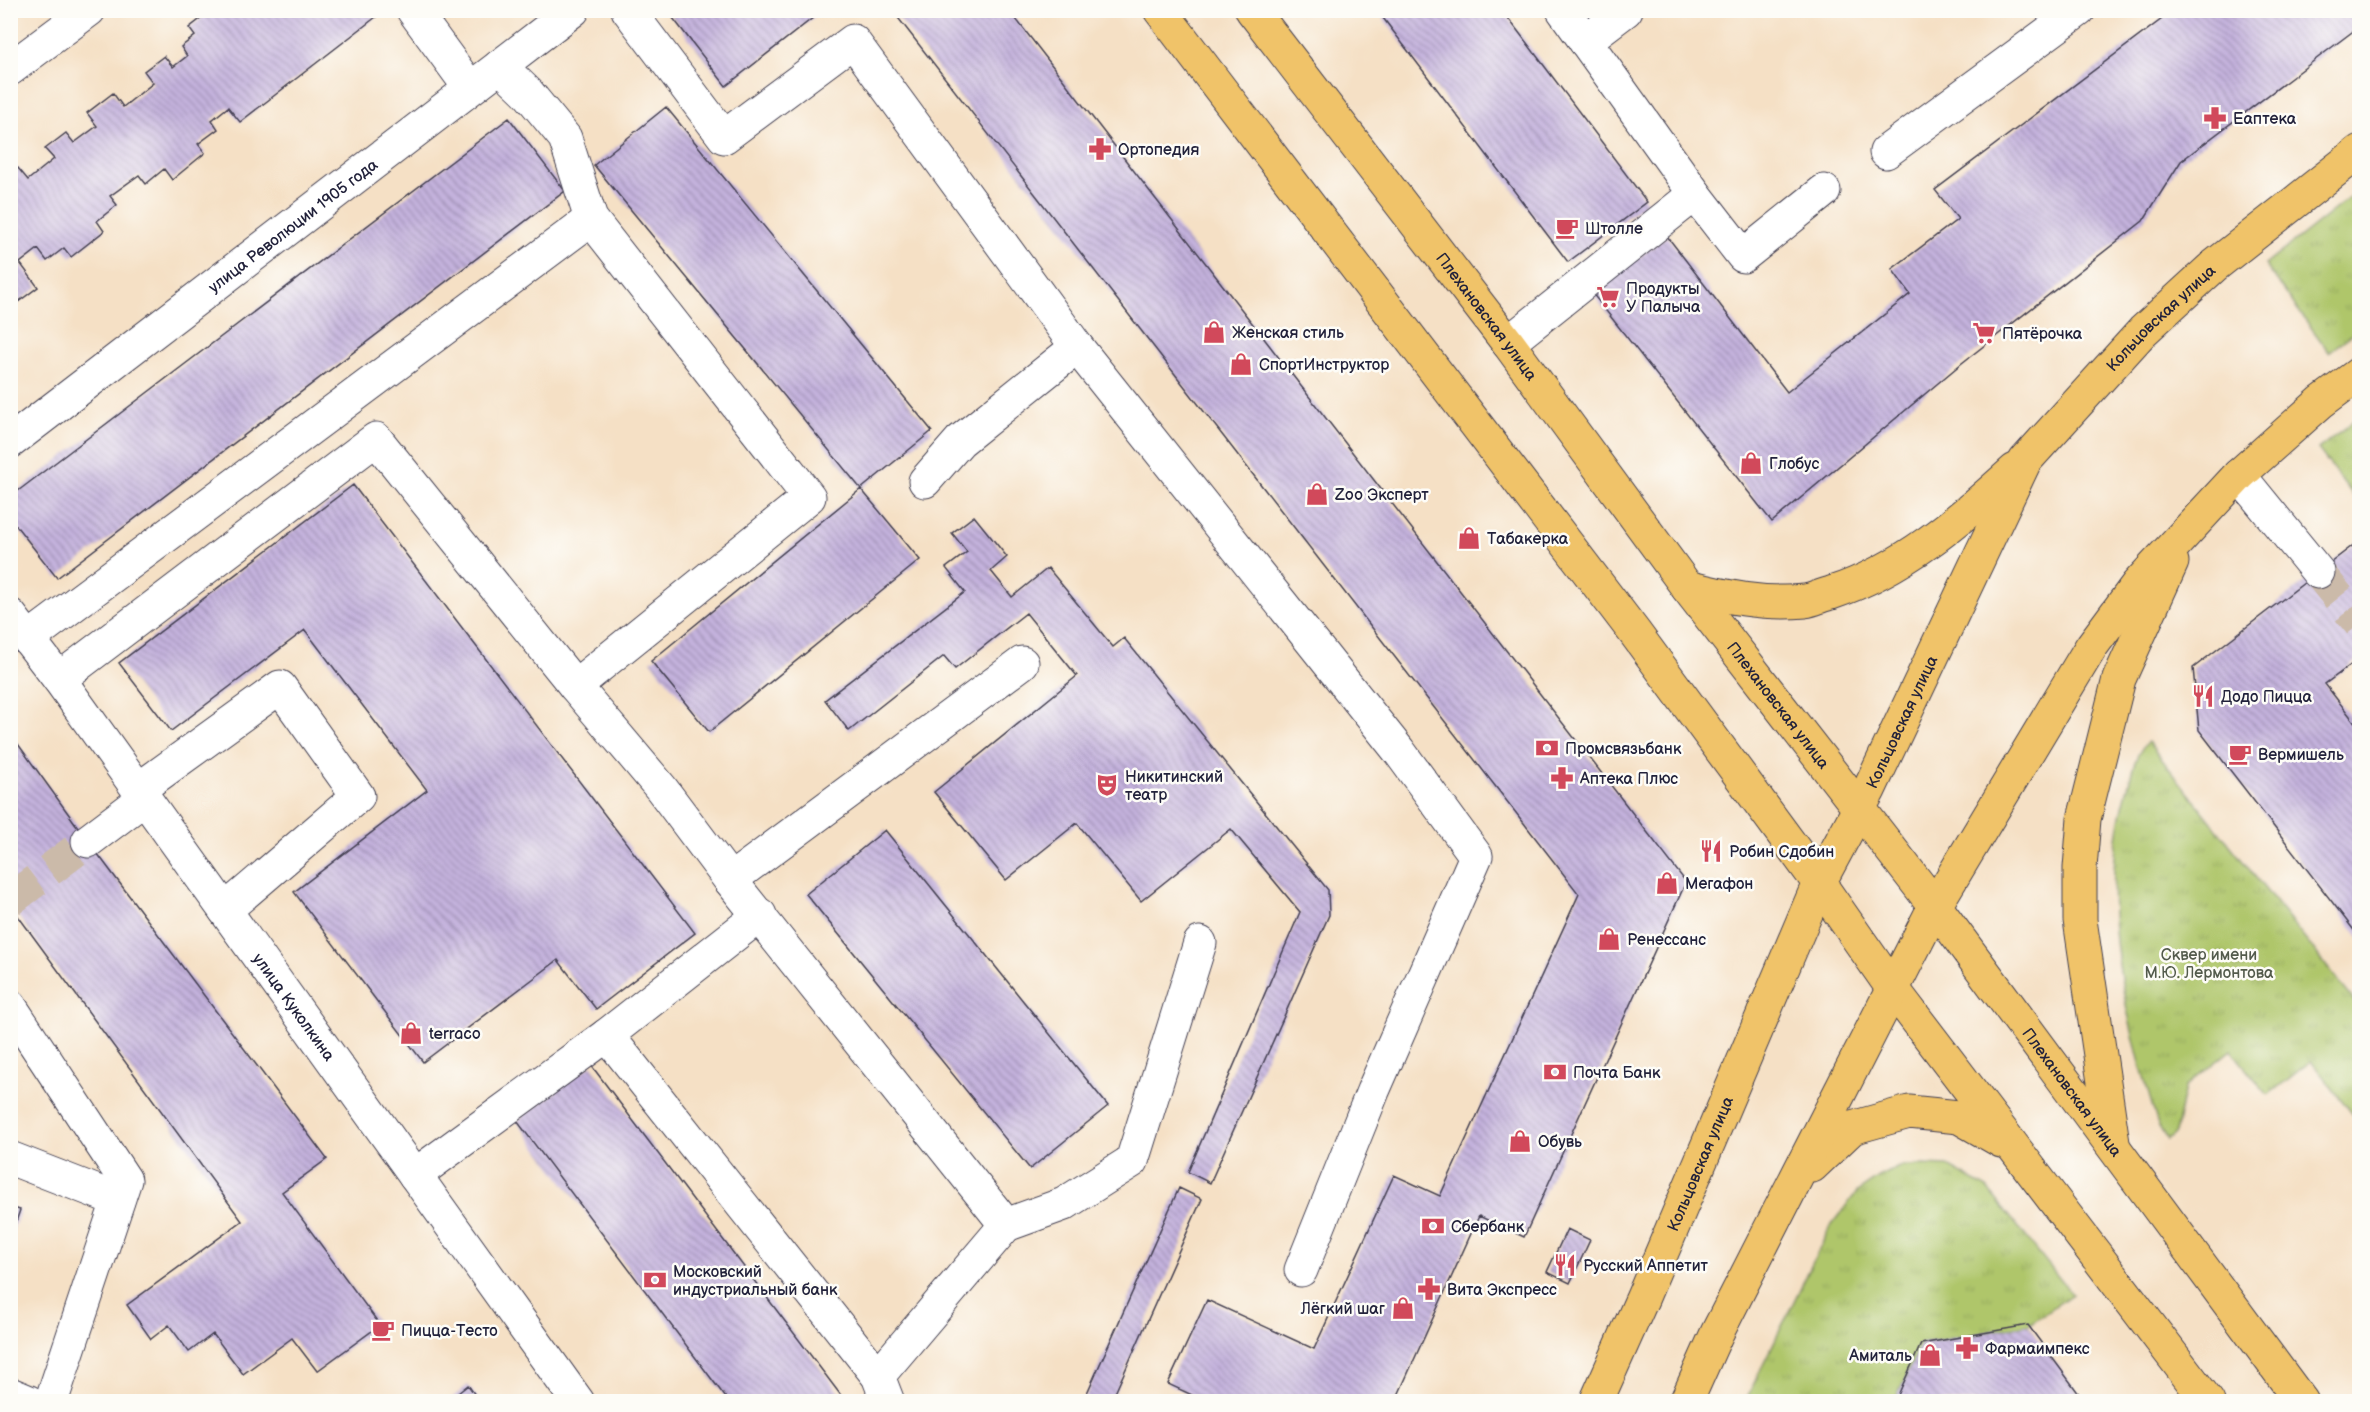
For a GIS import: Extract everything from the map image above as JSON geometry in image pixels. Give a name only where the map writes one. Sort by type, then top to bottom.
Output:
[{"type":"main road","points":[[1160,10],[1627,623],[1819,883],[1893,988],[2208,1401]]},
{"type":"main road","name":"Плехановская улица","points":[[1252,10],[1508,343],[1687,587],[1935,906],[2302,1401]]},
{"type":"main road","name":"Кольцовская улица","points":[[1596,1401],[1643,1297],[1819,883],[1859,809],[2025,461],[2143,331],[2214,266],[2360,151]]},
{"type":"main road","points":[[1686,1401],[1716,1333],[1935,906],[2091,647],[2137,585],[2239,476],[2321,402],[2360,373]]},
{"type":"main road","points":[[1687,587],[1726,597],[1806,601],[1858,584],[1906,558],[1973,508],[2025,461]]},
{"type":"main road","points":[[2114,1150],[2080,920],[2080,868],[2084,819],[2119,679],[2187,531]]},
{"type":"main road","points":[[1792,1185],[1852,1128],[1910,1112],[1959,1117],[2013,1147]]},
{"type":"street","points":[[10,69],[89,10]]},
{"type":"street","points":[[413,10],[470,88]]},
{"type":"street","name":"улица Революции 1905 года","points":[[10,442],[573,10]]},
{"type":"street","points":[[628,10],[724,136],[853,41],[1077,347],[1399,751],[1476,856],[1373,1091],[1300,1270]]},
{"type":"street","points":[[1563,10],[1695,194],[1743,256],[1824,191]]},
{"type":"street","points":[[1585,41],[1626,10]]},
{"type":"street","points":[[1886,152],[2079,10]]},
{"type":"street","points":[[500,66],[528,93],[565,138],[591,219],[808,497],[575,686]]},
{"type":"street","points":[[1508,343],[1695,194]]},
{"type":"street","points":[[19,627],[591,219]]},
{"type":"street","points":[[925,481],[960,441],[1077,347]]},
{"type":"street","points":[[59,679],[376,439],[575,686],[661,788],[730,880],[1006,1225]]},
{"type":"street","points":[[2239,476],[2318,572]]},
{"type":"street","name":"улица Куколкина","points":[[19,627],[59,679],[578,1401]]},
{"type":"street","points":[[730,880],[1022,663]]},
{"type":"street","points":[[88,841],[142,794],[280,687],[358,796],[225,910]]},
{"type":"street","points":[[415,1175],[607,1035],[760,915]]},
{"type":"street","points":[[607,1035],[883,1389],[1006,1225],[1064,1204],[1132,1161],[1200,943]]},
{"type":"street","points":[[10,1006],[125,1180],[51,1401]]},
{"type":"street","points":[[10,1158],[118,1200]]},
{"type":"street","points":[[10,1394],[29,1401]]},
{"type":"green space","points":[[2359,190],[2359,329],[2329,352],[2265,265]]},
{"type":"green space","points":[[2359,417],[2359,503],[2318,449]]},
{"type":"green space","name":"Сквер имени М.Ю. Лермонтова","points":[[2148,742],[2359,1007],[2359,1122],[2311,1061],[2268,1095],[2231,1050],[2185,1087],[2175,1133],[2167,1140],[2158,1125],[2125,1001],[2114,917],[2114,875],[2118,833],[2134,764]]},
{"type":"green space","points":[[1948,1166],[1987,1188],[2072,1294],[2028,1325],[1921,1344],[1895,1401],[1745,1402],[1831,1225],[1857,1192],[1879,1177],[1899,1167]]},
{"type":"building","points":[[212,10],[370,10],[376,17],[240,122],[228,107],[212,120],[218,129],[198,144],[205,153],[172,180],[164,169],[146,184],[139,175],[110,196],[117,205],[97,221],[104,231],[71,257],[64,248],[47,261],[38,249],[20,263],[38,287],[10,308],[10,174],[18,168],[28,180],[54,159],[45,149],[66,133],[74,143],[97,126],[87,113],[113,93],[123,107],[153,83],[144,71],[164,56],[173,67],[187,56],[181,47],[195,36],[189,28]]},
{"type":"building","points":[[672,10],[823,10],[726,86],[669,13]]},
{"type":"building","points":[[892,10],[1009,10],[1686,882],[1524,1237],[1479,1216],[1395,1402],[1207,1402],[1168,1384],[1207,1300],[1314,1349],[1394,1175],[1440,1196],[1579,894]]},
{"type":"building","points":[[1377,10],[1502,10],[1647,202],[1568,262]]},
{"type":"building","points":[[2174,10],[2360,10],[2360,26],[2181,161],[2143,221],[1962,363],[1772,522],[1592,293],[1667,236],[1787,392],[1910,294],[1892,269],[1958,219],[1935,190]]},
{"type":"building","points":[[666,107],[932,431],[861,489],[594,165]]},
{"type":"building","points":[[509,118],[565,191],[57,578],[10,518],[10,497]]},
{"type":"building","points":[[353,485],[695,933],[596,1009],[558,960],[423,1062],[294,892],[427,790],[305,630],[171,731],[119,663]]},
{"type":"building","points":[[861,489],[920,560],[709,732],[651,661]]},
{"type":"building","points":[[974,516],[1007,557],[991,571],[1012,597],[1048,568],[1113,647],[1124,638],[1328,890],[1329,915],[1210,1183],[1188,1172],[1300,912],[1231,829],[1141,901],[1077,823],[1006,880],[934,792],[1077,676],[1026,613],[955,669],[944,656],[849,731],[825,700],[965,592],[946,568],[967,552],[952,533]]},
{"type":"building","points":[[2360,540],[2360,658],[2325,684],[2360,729],[2360,938],[2199,730],[2193,668]]},
{"type":"building","points":[[10,733],[88,841],[327,1159],[282,1192],[380,1325],[317,1371],[292,1338],[243,1374],[213,1334],[189,1352],[169,1325],[151,1339],[127,1305],[242,1221],[10,905]]},
{"type":"building","points":[[885,830],[1108,1106],[1030,1169],[806,894]]},
{"type":"building","points":[[591,1065],[846,1402],[729,1402],[517,1121]]},
{"type":"building","points":[[1179,1188],[1202,1199],[1111,1402],[1083,1402]]},
{"type":"building","points":[[10,1207],[20,1210],[11,1236],[10,1236]]},
{"type":"building","points":[[1567,1229],[1590,1240],[1570,1283],[1547,1272]]},
{"type":"building","points":[[2028,1325],[2085,1402],[1895,1402],[1921,1344]]},
{"type":"building","points":[[468,1385],[480,1402],[447,1402]]},
{"type":"tunnel","points":[[2318,572],[2360,624]]},
{"type":"tunnel","points":[[10,900],[88,841]]},
{"type":"place","name":"Еаптека","points":[[2215,118]]},
{"type":"place","name":"Ортопедия","points":[[1100,149]]},
{"type":"place","name":"Штолле","points":[[1567,228]]},
{"type":"place","name":"Продукты У Палыча","points":[[1608,297]]},
{"type":"place","name":"Женская стиль","points":[[1214,332]]},
{"type":"place","name":"Пятёрочка","points":[[1984,333]]},
{"type":"place","name":"СпортИнструктор","points":[[1241,364]]},
{"type":"place","name":"Глобус","points":[[1751,463]]},
{"type":"place","name":"Zoo Эксперт","points":[[1317,494]]},
{"type":"place","name":"Табакерка","points":[[1469,538]]},
{"type":"place","name":"Додо Пицца","points":[[2203,696]]},
{"type":"place","name":"Промсвязьбанк","points":[[1547,748]]},
{"type":"place","name":"Вермишель","points":[[2240,754]]},
{"type":"place","name":"Аптека Плюс","points":[[1562,778]]},
{"type":"place","name":"Никитинский театр","points":[[1107,785]]},
{"type":"place","name":"Робин Сдобин","points":[[1711,851]]},
{"type":"place","name":"Мегафон","points":[[1667,883]]},
{"type":"place","name":"Ренессанс","points":[[1609,939]]},
{"type":"place","name":"terraco","points":[[411,1033]]},
{"type":"place","name":"Почта Банк","points":[[1555,1072]]},
{"type":"place","name":"Обувь","points":[[1520,1141]]},
{"type":"place","name":"Сбербанк","points":[[1433,1226]]},
{"type":"place","name":"Русский Аппетит","points":[[1565,1265]]},
{"type":"place","name":"Московский индустриальный банк","points":[[655,1280]]},
{"type":"place","name":"Вита Экспресс","points":[[1429,1289]]},
{"type":"place","name":"Лёгкий шаг","points":[[1403,1308]]},
{"type":"place","name":"Пицца-Тесто","points":[[383,1330]]},
{"type":"place","name":"Фармаимпекс","points":[[1967,1348]]},
{"type":"place","name":"Амиталь","points":[[1930,1355]]}]
